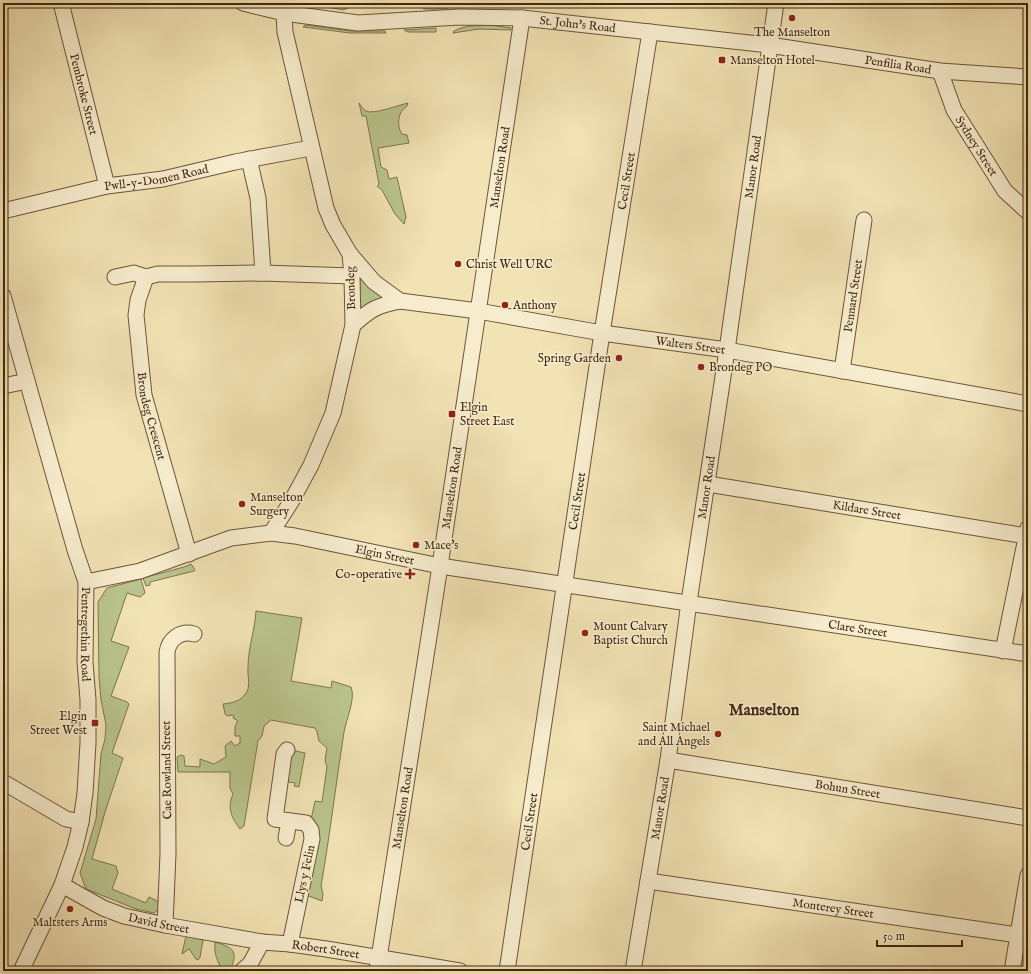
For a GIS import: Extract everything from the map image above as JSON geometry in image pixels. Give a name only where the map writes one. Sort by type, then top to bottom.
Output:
[{"type":"street","name":"Pembroke Street","points":[[61,3],[107,186]]},
{"type":"street","name":"St. John's Road","points":[[243,3],[284,13],[358,23],[460,17],[522,18],[769,45]]},
{"type":"street","name":"Manor Road","points":[[633,971],[668,760],[689,602],[728,350],[776,3]]},
{"type":"street","name":"Brondeg","points":[[270,533],[291,502],[311,465],[333,413],[353,325],[350,254],[333,226],[326,208],[285,32],[284,13]]},
{"type":"street","name":"Manselton Road","points":[[378,964],[440,566],[522,18]]},
{"type":"street","name":"Cecil Street","points":[[507,971],[602,333],[650,32]]},
{"type":"street","name":"Penfilia Road","points":[[769,45],[940,71],[1028,78]]},
{"type":"street","name":"Sydney Street","points":[[940,71],[958,117],[1005,191],[1028,212]]},
{"type":"street","name":"Pwll-y-Domen Road","points":[[3,211],[107,186],[163,179],[311,148]]},
{"type":"street","points":[[249,160],[258,198],[263,274]]},
{"type":"street","name":"Pennard Street","points":[[842,371],[864,220]]},
{"type":"street","name":"Walters Street","points":[[350,254],[374,282],[400,301]]},
{"type":"street","points":[[115,277],[134,274],[146,277],[158,274],[352,276]]},
{"type":"street","name":"Brondeg Crescent","points":[[146,277],[138,300],[136,315],[144,395],[189,554]]},
{"type":"street","name":"Pentregethin Road","points":[[3,296],[75,550],[86,582],[85,662],[88,700],[88,743],[82,822],[62,885],[21,971]]},
{"type":"street","name":"Walters Street","points":[[353,325],[370,310],[383,304],[400,301],[478,311],[602,333],[728,350],[1028,404]]},
{"type":"street","points":[[3,386],[27,381]]},
{"type":"street","name":"Kildare Street","points":[[708,484],[1027,532]]},
{"type":"street","points":[[1004,651],[1027,532]]},
{"type":"street","name":"Elgin Street","points":[[86,582],[140,571],[231,538],[270,533],[295,536],[440,566],[689,602]]},
{"type":"street","name":"Clare Street","points":[[689,602],[1028,654]]},
{"type":"street","name":"Cae Rowland Street","points":[[165,925],[168,861],[167,652],[170,642],[176,636],[188,633],[194,634]]},
{"type":"street","points":[[286,838],[282,820],[284,754],[287,750]]},
{"type":"street","name":"Bohun Street","points":[[668,760],[1028,818]]},
{"type":"street","points":[[3,782],[66,819],[82,822]]},
{"type":"street","name":"Llys y Felin","points":[[282,820],[306,823],[311,830],[312,839],[290,944]]},
{"type":"street","points":[[1012,971],[1028,875]]},
{"type":"street","name":"Monterey Street","points":[[648,881],[1018,935]]},
{"type":"street","name":"David Street","points":[[62,885],[103,908],[124,916],[165,925],[262,942]]},
{"type":"street","points":[[242,971],[250,964],[262,942]]},
{"type":"street","name":"Robert Street","points":[[262,942],[290,944],[378,964],[460,971]]},
{"type":"green space","points":[[320,3],[348,3],[348,8],[343,10],[315,5]]},
{"type":"green space","points":[[452,3],[447,9],[424,9],[420,4]]},
{"type":"green space","points":[[305,25],[351,31],[385,31],[386,33],[350,33],[303,27]]},
{"type":"green space","points":[[490,25],[511,28],[511,30],[479,29],[453,33],[458,29],[471,26]]},
{"type":"green space","points":[[436,28],[436,32],[408,32],[404,30]]},
{"type":"green space","points":[[359,103],[366,111],[374,112],[408,103],[400,115],[399,127],[402,134],[407,135],[409,143],[378,148],[381,167],[387,170],[389,179],[397,177],[406,217],[404,224],[395,214],[382,190],[377,186],[379,184],[366,116],[362,116]]},
{"type":"green space","points":[[360,277],[362,277],[383,297],[362,309],[359,308]]},
{"type":"green space","points":[[191,564],[195,570],[194,571],[150,582],[150,585],[146,586],[143,578]]},
{"type":"green space","points":[[141,579],[145,593],[140,597],[127,593],[111,641],[129,647],[111,696],[129,704],[112,753],[123,758],[105,812],[92,859],[116,866],[118,873],[112,889],[146,903],[149,897],[161,903],[158,910],[154,913],[136,909],[86,889],[80,873],[96,819],[101,754],[105,739],[106,725],[101,700],[99,677],[98,602],[107,588]]},
{"type":"green space","points":[[256,611],[302,618],[291,681],[331,688],[332,681],[351,687],[352,703],[344,732],[321,886],[323,894],[322,901],[306,895],[311,820],[315,801],[322,802],[327,767],[325,760],[327,748],[319,741],[315,728],[271,720],[264,726],[262,736],[258,741],[244,826],[240,829],[234,820],[230,808],[233,794],[230,788],[230,772],[178,772],[177,757],[181,755],[184,756],[185,766],[200,767],[200,759],[214,764],[226,757],[225,746],[231,741],[235,746],[240,743],[240,736],[235,736],[235,726],[238,721],[233,718],[234,716],[227,716],[225,714],[223,704],[238,700],[244,696],[248,689],[248,660]]},
{"type":"green space","points":[[296,751],[305,753],[299,787],[294,786],[295,783],[283,781],[291,752]]},
{"type":"green space","points":[[188,935],[203,940],[200,957],[198,960],[189,949],[182,954],[186,936]]},
{"type":"green space","points":[[215,942],[227,946],[233,952],[234,959],[230,971],[223,971],[219,964],[216,957]]},
{"type":"place","name":"The Manselton","points":[[792,18]]},
{"type":"place","name":"Manselton Hotel","points":[[722,60]]},
{"type":"place","name":"Christ Well URC","points":[[458,264]]},
{"type":"place","name":"Anthony","points":[[505,305]]},
{"type":"place","name":"Spring Garden","points":[[619,358]]},
{"type":"place","name":"Brondeg PO","points":[[701,367]]},
{"type":"place","name":"Elgin Street East","points":[[452,414]]},
{"type":"place","name":"Manselton Surgery","points":[[242,504]]},
{"type":"place","name":"Mace's","points":[[416,545]]},
{"type":"place","name":"Co-operative","points":[[410,574]]},
{"type":"place","name":"Mount Calvary Baptist Church","points":[[585,633]]},
{"type":"place","name":"Elgin Street West","points":[[95,723]]},
{"type":"place","name":"Saint Michael and All Angels","points":[[718,734]]},
{"type":"place","name":"Maltsters Arms","points":[[70,909]]},
{"type":"district","name":"Manselton","points":[[764,711]]}]
